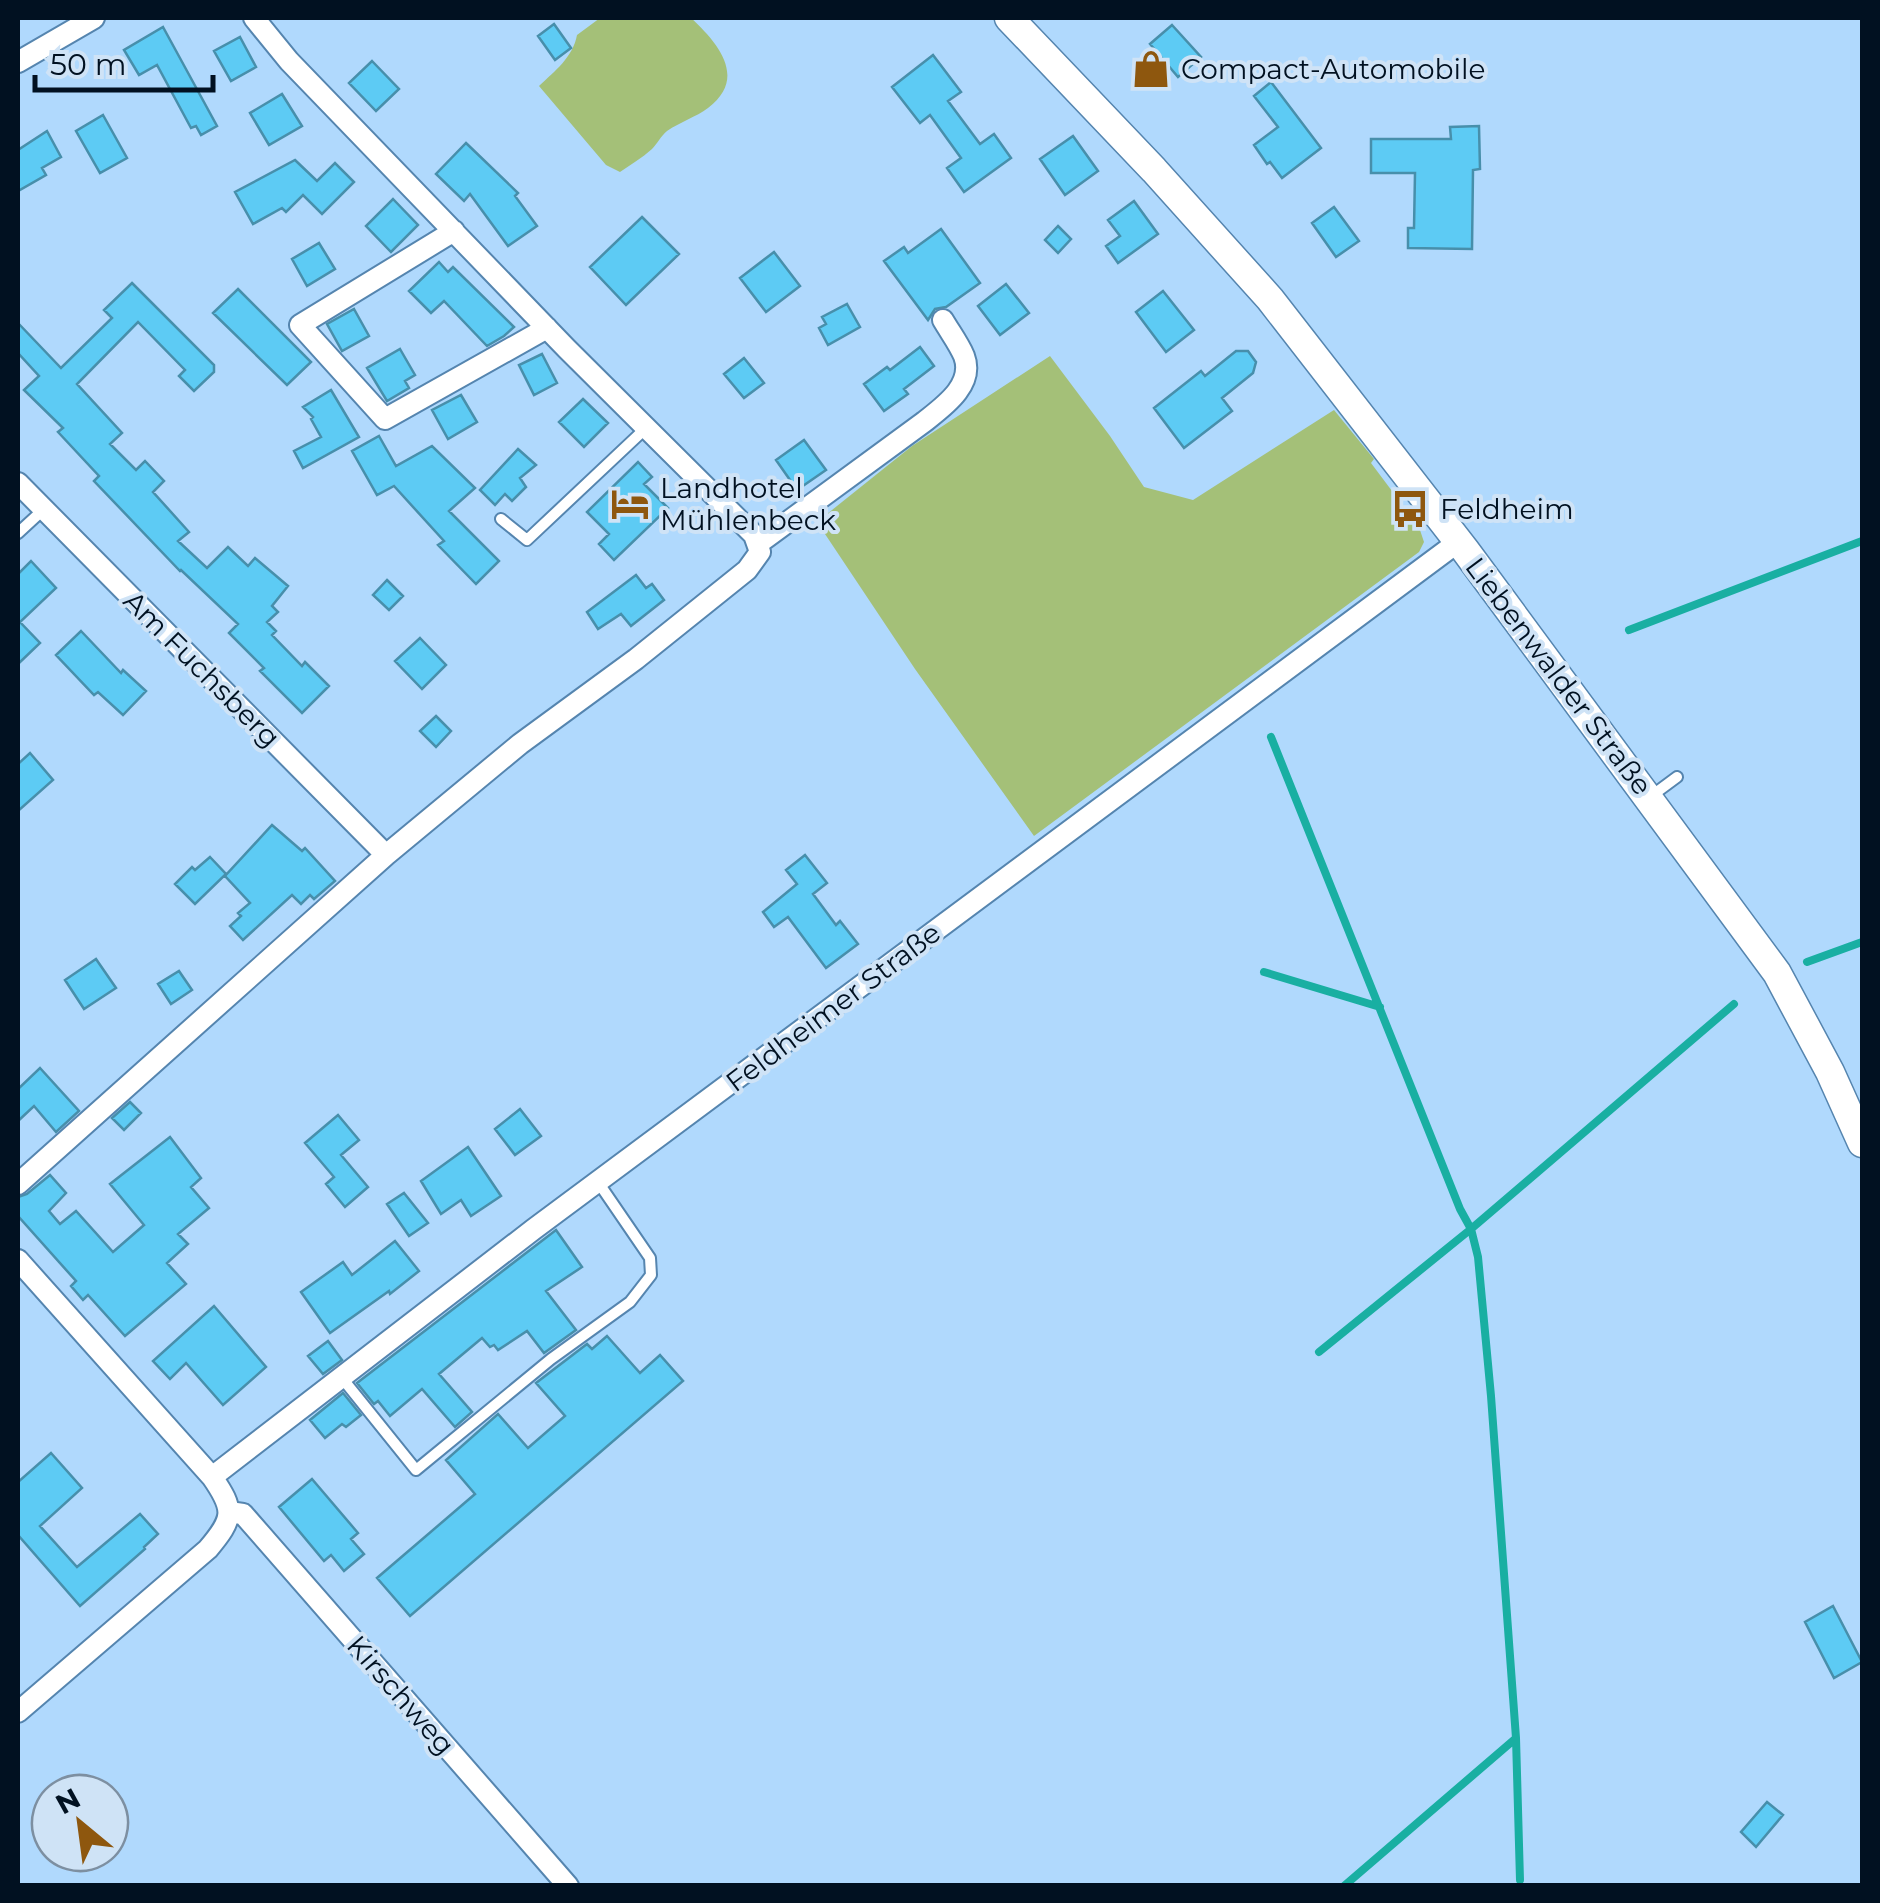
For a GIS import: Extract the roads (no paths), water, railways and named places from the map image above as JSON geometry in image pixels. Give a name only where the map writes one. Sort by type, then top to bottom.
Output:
[{"type":"main road","name":"Liebenwalder Straße","points":[[1009,18],[1270,299],[1458,542],[1777,973],[1830,1072],[1862,1143]]},
{"type":"street","points":[[18,62],[94,18]]},
{"type":"street","points":[[18,1184],[386,855],[520,744],[636,659],[747,570],[760,552],[756,539],[289,61],[254,18]]},
{"type":"street","points":[[454,231],[300,326],[385,419],[547,328]]},
{"type":"street","points":[[756,539],[950,400],[967,371],[965,358],[943,320]]},
{"type":"street","name":"Am Fuchsberg","points":[[18,482],[386,855]]},
{"type":"street","name":"Feldheimer Straße","points":[[212,1477],[598,1182],[1458,542]]},
{"type":"street","points":[[18,1260],[212,1477],[228,1499],[229,1512],[223,1530],[208,1548],[18,1712]]},
{"type":"street","name":"Kirschweg","points":[[229,1512],[243,1514],[568,1886]]},
{"type":"lane","points":[[500,519],[527,540],[646,428]]},
{"type":"lane","points":[[18,533],[44,509]]},
{"type":"lane","points":[[1649,798],[1677,777]]},
{"type":"lane","points":[[342,1377],[416,1470],[551,1359],[630,1302],[651,1274],[650,1258],[598,1182]]},
{"type":"waterway","points":[[1629,630],[1862,541]]},
{"type":"waterway","points":[[1271,737],[1471,1229],[1478,1257],[1516,1738],[1520,1880]]},
{"type":"waterway","points":[[1807,962],[1862,942]]},
{"type":"waterway","points":[[1264,972],[1380,1007]]},
{"type":"waterway","points":[[1319,1352],[1471,1229],[1734,1004]]},
{"type":"waterway","points":[[1344,1886],[1515,1739]]},
{"type":"place","name":"Compact-Automobile","points":[[1151,69]]},
{"type":"place","name":"Landhotel Mühlenbeck","points":[[630,504]]},
{"type":"place","name":"Feldheim","points":[[1410,509]]}]
